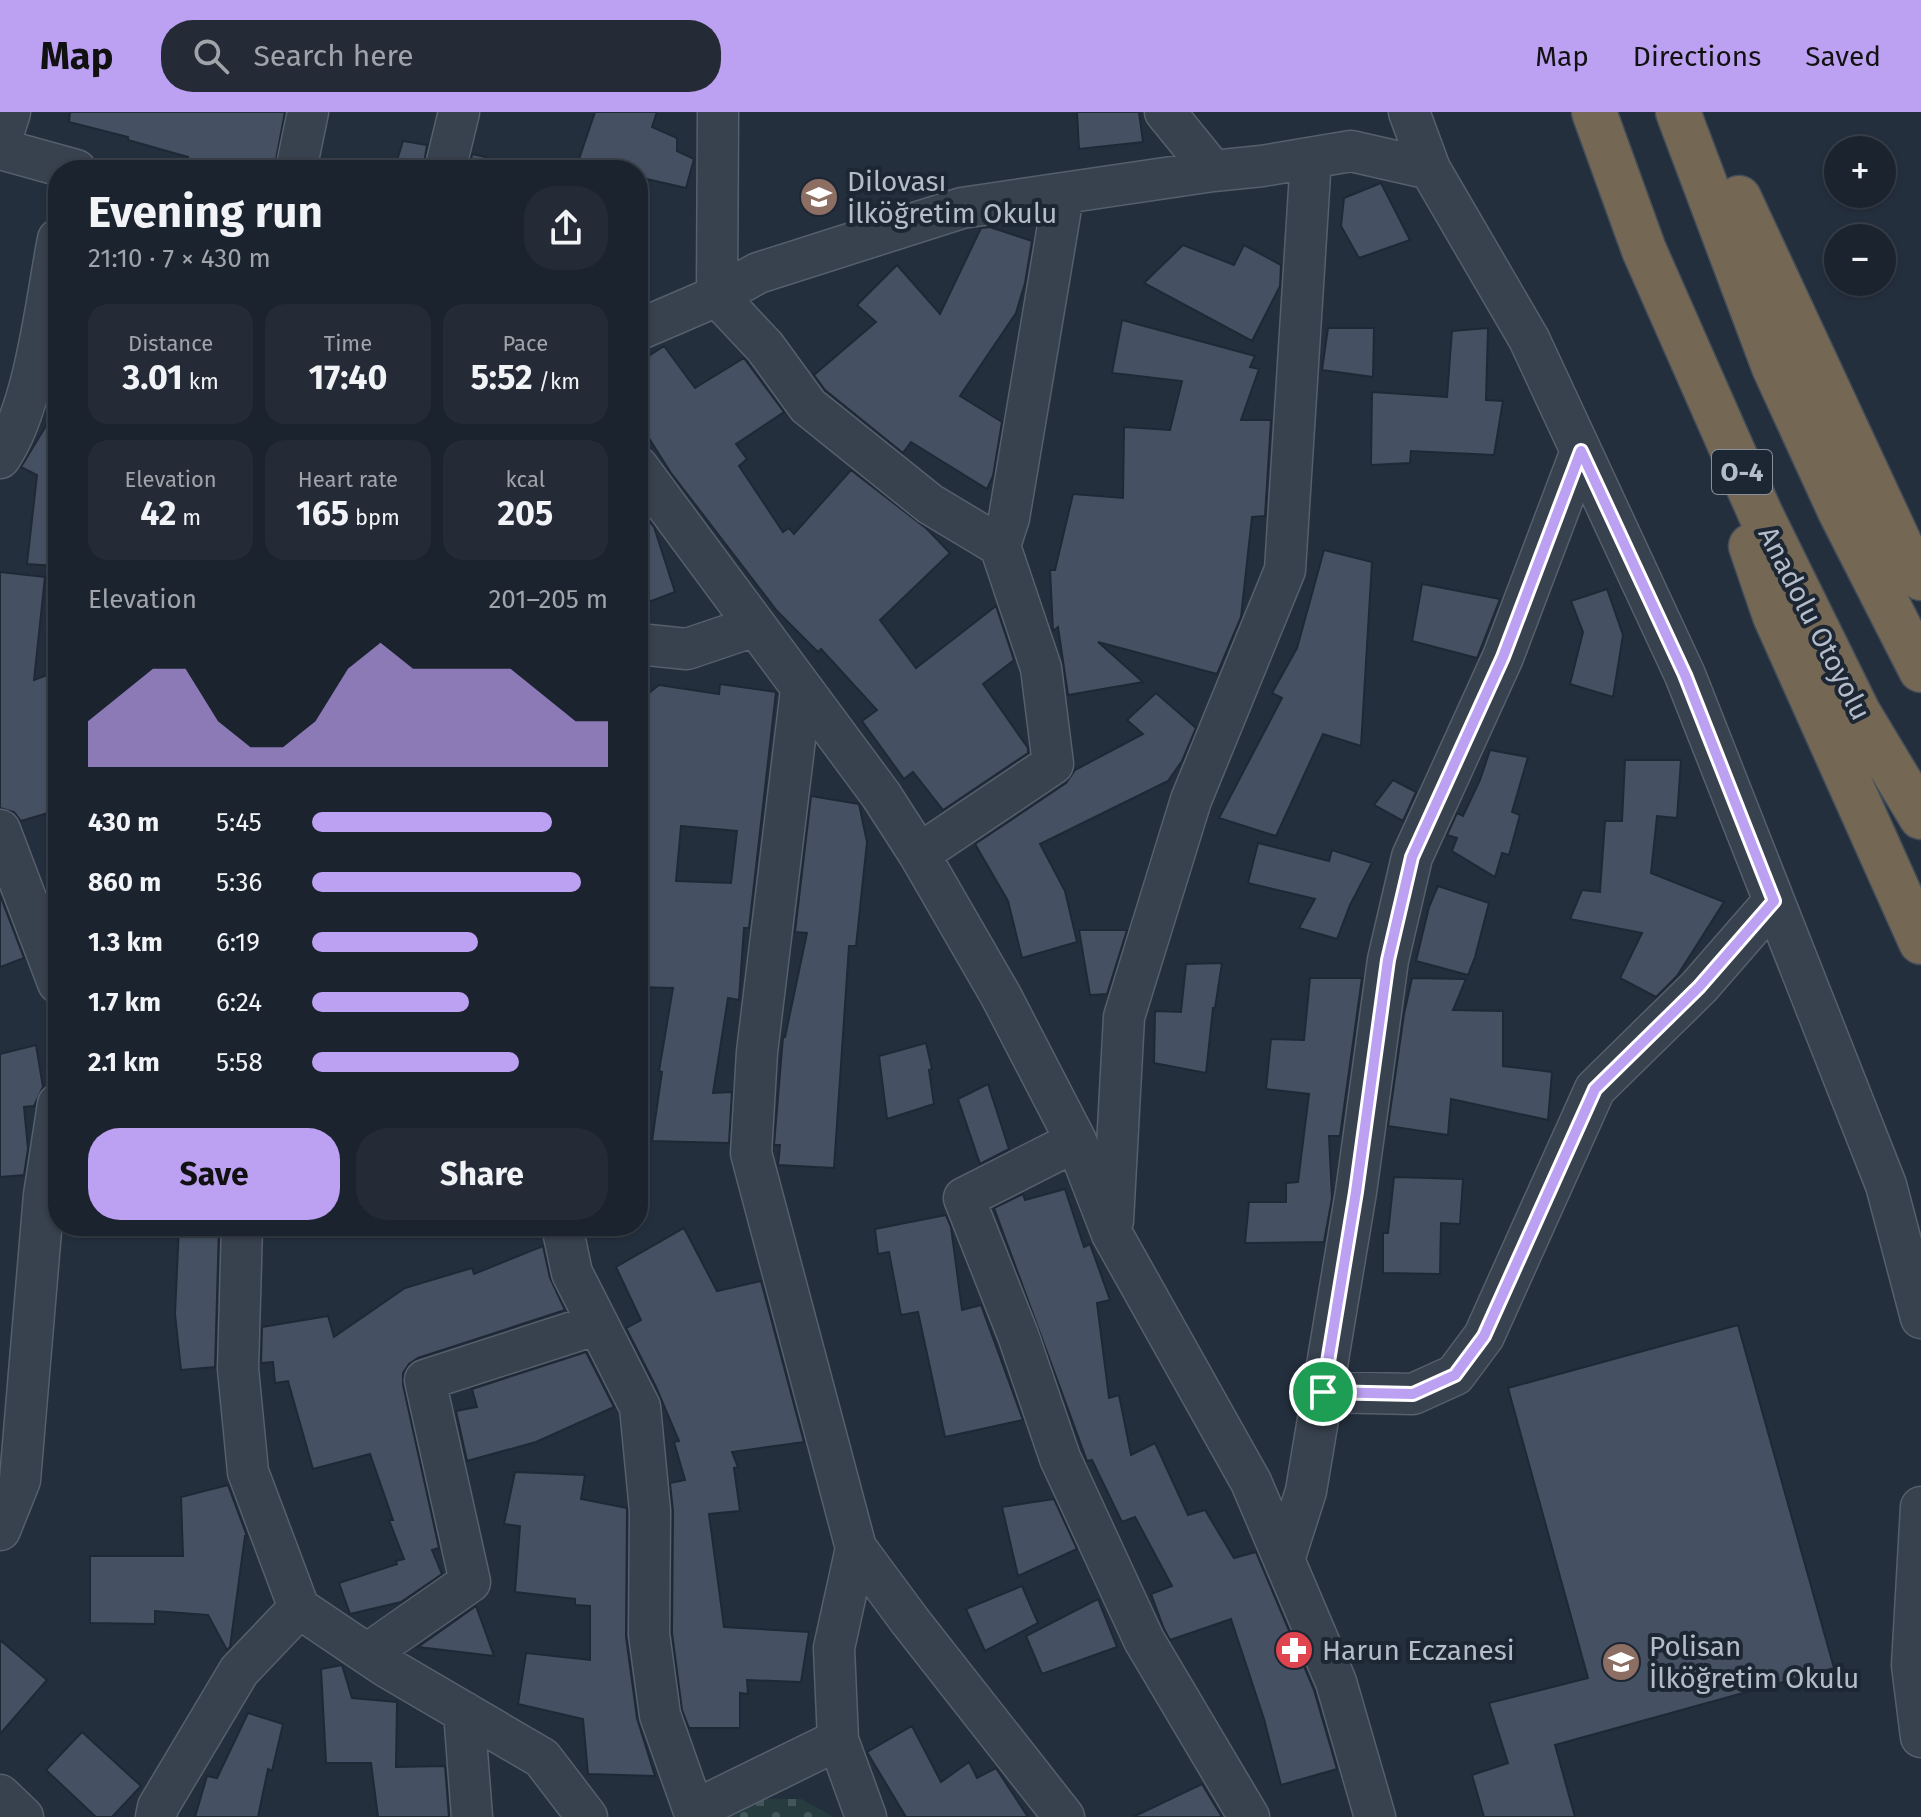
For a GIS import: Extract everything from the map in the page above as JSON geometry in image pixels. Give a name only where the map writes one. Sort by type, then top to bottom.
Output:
[{"type":"highway","name":"Anadolu Otoyolu","points":[[1594,112],[1644,250],[1760,513],[1858,712],[1921,817]]},
{"type":"highway","name":"O-4","points":[[1678,112],[1774,367],[1840,511],[1921,670]]},
{"type":"highway","points":[[1689,112],[1729,176],[1808,352],[1906,557],[1921,578]]},
{"type":"highway","points":[[1708,398],[1734,499],[1775,616],[1921,942]]},
{"type":"street","points":[[10,112],[0,146],[48,162]]},
{"type":"street","points":[[298,160],[308,112]]},
{"type":"street","points":[[447,160],[459,112]]},
{"type":"street","points":[[718,112],[717,296],[765,347],[808,406],[930,504],[1000,546]]},
{"type":"street","points":[[1165,112],[1213,171]]},
{"type":"street","points":[[1409,112],[1430,169],[1529,339],[1685,675],[1886,1185],[1921,1318]]},
{"type":"street","points":[[648,326],[717,296],[758,273],[962,208],[1063,196],[1351,151],[1430,169]]},
{"type":"street","points":[[1112,1234],[1124,1017],[1191,800],[1285,570],[1311,158]]},
{"type":"street","points":[[919,854],[1053,764],[1041,668],[1000,546],[1009,518],[1063,196]]},
{"type":"street","points":[[0,458],[8,446],[29,389],[48,291]]},
{"type":"street","points":[[1284,1560],[1306,1491],[1356,1192],[1388,960],[1412,857],[1503,657],[1581,451]]},
{"type":"street","points":[[648,481],[881,795],[1001,996],[1076,1141],[1112,1234],[1251,1482],[1336,1682],[1375,1817]]},
{"type":"street","points":[[648,645],[687,649],[755,626]]},
{"type":"street","points":[[801,690],[757,1052],[751,1153],[856,1548],[1064,1817]]},
{"type":"street","points":[[0,830],[48,957]]},
{"type":"street","points":[[1323,1392],[1413,1394],[1455,1375],[1484,1336],[1595,1089],[1699,987],[1774,901]]},
{"type":"street","points":[[1076,1141],[964,1198],[1018,1335],[1060,1458],[1144,1640],[1249,1817]]},
{"type":"street","points":[[0,1530],[20,1480],[48,1169]]},
{"type":"street","points":[[242,1236],[238,1369],[248,1472],[299,1608],[367,1654],[542,1758],[587,1817]]},
{"type":"street","points":[[564,1236],[572,1273],[640,1407],[650,1511],[649,1634],[660,1715],[696,1814],[838,1740]]},
{"type":"street","points":[[367,1654],[470,1582],[425,1380],[598,1324]]},
{"type":"street","points":[[1921,1507],[1912,1665],[1921,1737]]},
{"type":"street","points":[[856,1548],[834,1648],[838,1740],[866,1817]]},
{"type":"street","points":[[156,1817],[158,1807],[239,1671],[299,1608]]},
{"type":"street","points":[[464,1712],[472,1817]]},
{"type":"street","points":[[0,1795],[23,1817]]},
{"type":"green space","points":[[743,1799],[801,1799],[834,1817],[728,1817]]},
{"type":"building","points":[[70,112],[285,112],[276,160],[187,160],[188,157],[128,140],[128,137],[69,122]]},
{"type":"building","points":[[595,112],[657,112],[652,127],[677,138],[677,151],[694,159],[686,188],[648,179],[648,160],[579,160]]},
{"type":"building","points":[[1077,112],[1139,112],[1143,142],[1079,149]]},
{"type":"building","points":[[403,141],[427,145],[425,160],[397,160]]},
{"type":"building","points":[[472,154],[486,157],[486,160],[471,160]]},
{"type":"building","points":[[1381,183],[1410,240],[1359,258],[1341,226],[1344,198]]},
{"type":"building","points":[[990,227],[1032,241],[1016,313],[960,396],[1002,422],[993,476],[987,489],[911,442],[903,453],[825,390],[814,375],[876,322],[857,305],[897,265],[940,314],[981,228]]},
{"type":"building","points":[[1183,245],[1234,265],[1244,245],[1281,265],[1280,286],[1252,341],[1144,283]]},
{"type":"building","points":[[1122,320],[1255,356],[1250,367],[1259,369],[1241,420],[1271,420],[1265,516],[1252,517],[1241,617],[1217,674],[1098,642],[1143,682],[1068,695],[1058,627],[1053,631],[1050,570],[1055,570],[1073,494],[1123,498],[1124,427],[1170,430],[1182,381],[1112,373]]},
{"type":"building","points":[[1328,328],[1374,328],[1373,377],[1322,370]]},
{"type":"building","points":[[1488,328],[1486,400],[1503,401],[1494,455],[1411,451],[1410,463],[1371,465],[1372,392],[1447,397],[1452,331]]},
{"type":"building","points":[[664,346],[695,388],[744,358],[784,412],[736,444],[747,459],[739,466],[783,532],[789,528],[794,534],[851,470],[927,529],[950,553],[880,620],[916,668],[996,606],[1014,660],[983,684],[1028,748],[1028,753],[943,810],[913,772],[904,779],[862,721],[877,710],[821,649],[818,652],[777,611],[671,473],[648,437],[648,356]]},
{"type":"building","points":[[48,422],[48,565],[27,564],[37,475],[21,467]]},
{"type":"building","points":[[648,519],[654,527],[675,592],[648,602]]},
{"type":"building","points":[[1324,550],[1372,562],[1361,746],[1323,734],[1276,836],[1219,818],[1282,698],[1272,693],[1297,648]]},
{"type":"building","points":[[0,572],[45,577],[34,680],[48,675],[48,813],[21,821],[14,812],[0,808]]},
{"type":"building","points":[[1422,584],[1500,599],[1477,658],[1412,641]]},
{"type":"building","points":[[1607,589],[1623,635],[1613,697],[1570,684],[1583,632],[1571,601]]},
{"type":"building","points":[[720,684],[776,692],[749,928],[744,928],[739,1000],[728,998],[713,1093],[732,1092],[729,1143],[652,1141],[662,1072],[659,1071],[673,988],[648,987],[648,694],[659,685],[719,694]],"holes":[[[681,826],[737,831],[731,883],[676,881]]]},
{"type":"building","points":[[1156,693],[1196,728],[1182,761],[1168,781],[1040,844],[1065,891],[1077,942],[1022,958],[1008,901],[975,844],[1066,783],[1075,770],[1143,734],[1127,720]]},
{"type":"building","points":[[1490,750],[1528,757],[1512,812],[1520,815],[1509,855],[1502,853],[1495,877],[1452,851],[1457,838],[1447,835],[1457,813],[1463,816]]},
{"type":"building","points":[[1625,760],[1681,760],[1677,818],[1657,816],[1651,873],[1724,902],[1677,976],[1656,997],[1620,978],[1642,933],[1570,919],[1582,890],[1600,892],[1605,821],[1622,821]]},
{"type":"building","points":[[1393,780],[1416,792],[1403,821],[1374,805]]},
{"type":"building","points":[[811,796],[859,804],[867,842],[856,946],[849,946],[834,1168],[778,1165],[780,1145],[774,1145],[783,1037],[807,933],[795,932]]},
{"type":"building","points":[[1258,843],[1329,861],[1332,850],[1372,863],[1350,905],[1337,939],[1299,928],[1315,899],[1248,883]]},
{"type":"building","points":[[1438,886],[1489,903],[1468,975],[1416,961],[1429,907]]},
{"type":"building","points":[[0,895],[24,958],[0,967]]},
{"type":"building","points":[[1079,930],[1127,930],[1107,994],[1090,995]]},
{"type":"building","points":[[1222,963],[1213,1008],[1206,1073],[1154,1063],[1155,1011],[1181,1012],[1186,964]]},
{"type":"building","points":[[1310,978],[1362,978],[1340,1136],[1329,1136],[1332,1198],[1324,1242],[1245,1243],[1249,1202],[1286,1202],[1286,1183],[1298,1182],[1309,1094],[1266,1089],[1271,1039],[1304,1040]]},
{"type":"building","points":[[1412,978],[1466,979],[1453,1010],[1503,1011],[1503,1066],[1552,1072],[1548,1120],[1451,1099],[1448,1135],[1388,1126]]},
{"type":"building","points":[[926,1043],[932,1069],[929,1070],[934,1104],[887,1119],[879,1056]]},
{"type":"building","points":[[36,1045],[43,1087],[34,1106],[24,1107],[28,1149],[24,1175],[0,1177],[0,1054]]},
{"type":"building","points":[[988,1084],[1009,1149],[980,1164],[958,1099]]},
{"type":"building","points":[[1394,1177],[1463,1179],[1460,1224],[1441,1223],[1440,1274],[1383,1273],[1383,1233],[1388,1233]]},
{"type":"building","points":[[1065,1189],[1084,1247],[1090,1244],[1110,1300],[1097,1303],[1109,1398],[1119,1395],[1131,1455],[1155,1443],[1188,1515],[1205,1510],[1234,1558],[1256,1552],[1314,1690],[1337,1769],[1281,1785],[1264,1719],[1231,1619],[1170,1640],[1164,1629],[1151,1594],[1172,1586],[1135,1517],[1122,1522],[1092,1460],[1087,1461],[994,1208],[1023,1194],[1025,1200]]},
{"type":"building","points":[[946,1215],[951,1227],[962,1310],[981,1305],[1023,1420],[945,1437],[918,1312],[901,1315],[889,1252],[878,1254],[875,1229]]},
{"type":"building","points":[[684,1228],[717,1291],[761,1281],[804,1442],[732,1452],[738,1467],[734,1468],[740,1511],[709,1514],[724,1627],[809,1632],[801,1682],[747,1680],[748,1694],[740,1693],[740,1728],[689,1728],[682,1710],[672,1633],[673,1511],[670,1483],[685,1480],[674,1442],[679,1441],[626,1328],[641,1320],[616,1267]]},
{"type":"building","points":[[179,1236],[219,1236],[215,1367],[181,1370],[175,1314]]},
{"type":"building","points":[[543,1246],[550,1278],[565,1310],[418,1358],[403,1373],[403,1385],[439,1548],[432,1550],[442,1574],[401,1602],[350,1614],[339,1583],[404,1559],[389,1520],[393,1520],[370,1454],[313,1469],[288,1381],[275,1383],[273,1362],[261,1363],[262,1327],[328,1316],[334,1337],[405,1288],[472,1268],[474,1274]]},
{"type":"building","points":[[1738,1325],[1834,1668],[1555,1745],[1575,1817],[1484,1817],[1472,1775],[1508,1763],[1489,1703],[1588,1678],[1508,1388]]},
{"type":"building","points":[[586,1352],[614,1407],[536,1442],[467,1461],[456,1411],[477,1407],[472,1389]]},
{"type":"building","points":[[515,1472],[585,1475],[581,1499],[627,1508],[626,1637],[637,1718],[655,1776],[588,1774],[583,1719],[518,1704],[526,1653],[590,1660],[590,1606],[575,1605],[575,1599],[515,1592],[520,1526],[504,1524]]},
{"type":"building","points":[[228,1485],[247,1536],[230,1647],[227,1650],[208,1615],[155,1611],[155,1624],[90,1623],[90,1556],[183,1556],[181,1497]]},
{"type":"building","points":[[1054,1499],[1077,1549],[1018,1576],[1002,1507]]},
{"type":"building","points":[[1022,1586],[1038,1623],[985,1651],[966,1609]]},
{"type":"building","points":[[1098,1599],[1117,1647],[1042,1674],[1026,1636]]},
{"type":"building","points":[[476,1606],[494,1656],[418,1647]]},
{"type":"building","points":[[0,1640],[47,1680],[0,1734]]},
{"type":"building","points":[[342,1665],[352,1698],[397,1702],[396,1767],[445,1766],[449,1817],[378,1817],[371,1763],[326,1763],[321,1669]]},
{"type":"building","points":[[248,1713],[283,1724],[272,1771],[268,1769],[258,1817],[195,1817],[207,1776],[217,1778]]},
{"type":"building","points":[[912,1726],[941,1782],[969,1762],[977,1778],[996,1768],[1028,1817],[906,1817],[867,1752]]},
{"type":"building","points":[[82,1732],[141,1786],[112,1817],[96,1817],[46,1770]]},
{"type":"building","points":[[1202,1784],[1222,1817],[1133,1817]]},
{"type":"place","name":"Dilovası İlköğretim Okulu","points":[[819,197]]},
{"type":"place","name":"Harun Eczanesi","points":[[1294,1650]]},
{"type":"place","name":"Polisan İlköğretim Okulu","points":[[1621,1662]]},
{"type":"route","points":[[1581,451],[1685,675],[1774,901],[1699,987],[1595,1089],[1484,1336],[1455,1375],[1413,1394],[1323,1392],[1356,1192],[1388,960],[1412,857],[1503,657],[1581,451]]}]
